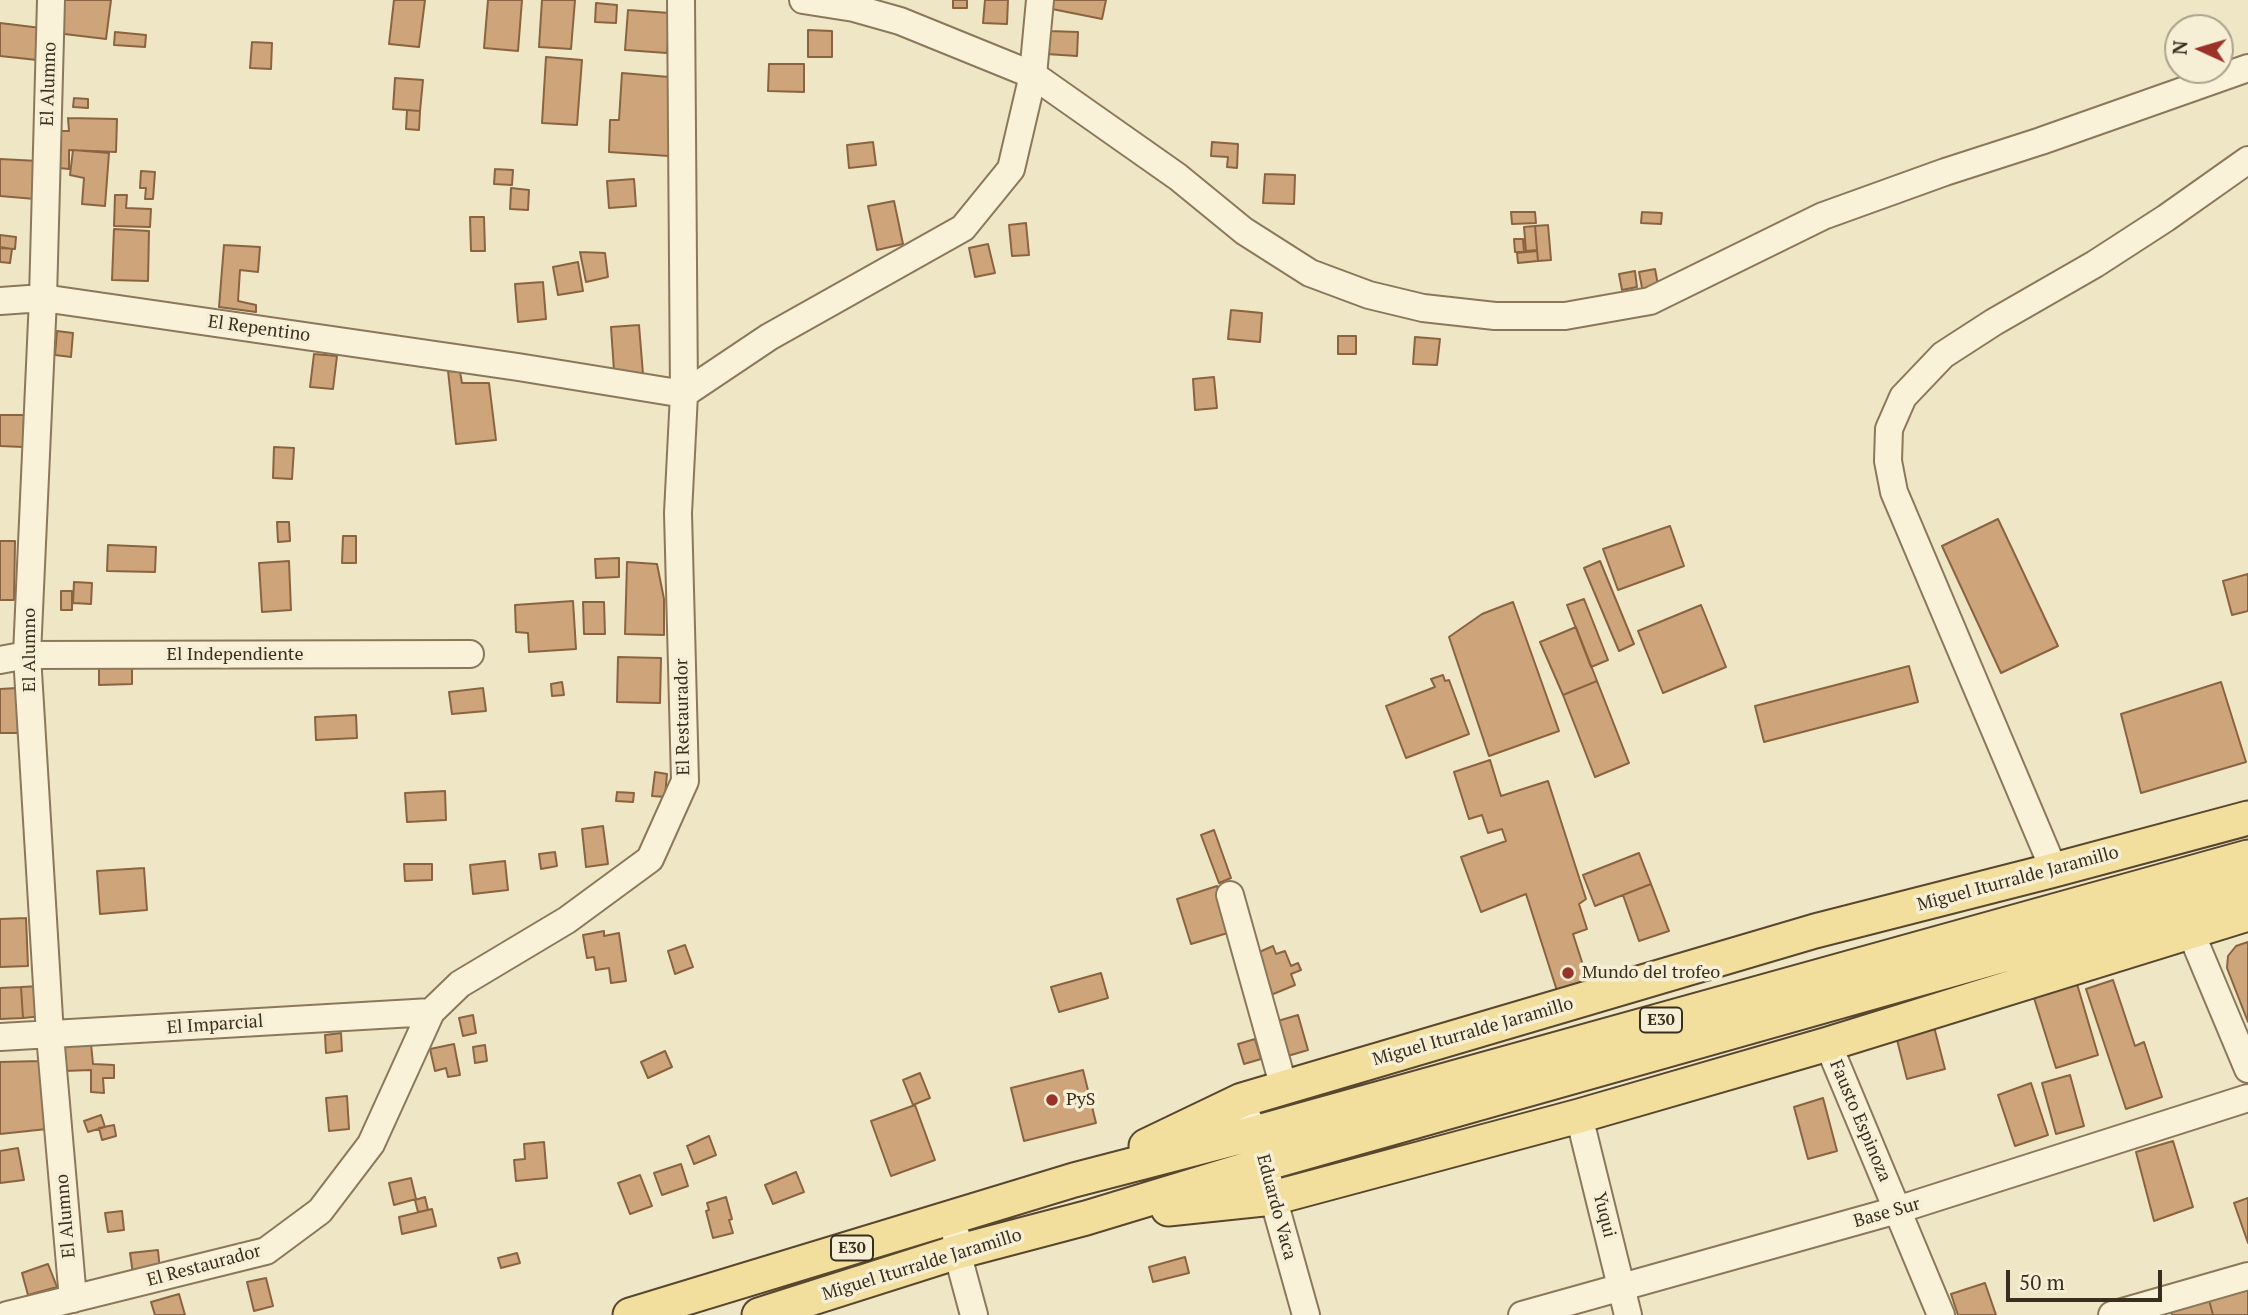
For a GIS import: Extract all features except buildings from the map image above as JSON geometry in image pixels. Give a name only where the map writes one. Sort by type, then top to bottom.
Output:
[{"type":"main road","name":"Miguel Iturralde Jaramillo","points":[[1074,1181],[1240,1101],[1815,931],[2248,818]]},
{"type":"main road","name":"Miguel Iturralde Jaramillo","points":[[759,1315],[957,1252],[1086,1218],[1260,1149],[2248,856]]},
{"type":"main road","name":"Miguel Iturralde Jaramillo","points":[[630,1315],[1074,1181],[1260,1149],[2248,886]]},
{"type":"main road","name":"Miguel Iturralde Jaramillo","points":[[1086,1218],[1273,1198],[1580,1115],[1828,1044],[2248,914]]},
{"type":"street","name":"El Alumno","points":[[51,0],[43,298],[27,656],[50,1035],[73,1299]]},
{"type":"street","name":"El Restaurador","points":[[6,1315],[266,1251],[320,1211],[371,1144],[430,1012],[460,984],[567,920],[650,859],[685,781],[678,513],[684,394],[681,0]]},
{"type":"street","points":[[803,0],[854,8],[900,20],[1034,75],[1178,177],[1244,231],[1310,273],[1369,295],[1423,308],[1495,316],[1565,316],[1650,301],[1823,216],[2248,68]]},
{"type":"street","points":[[684,394],[769,337],[963,228],[1011,169],[1034,75],[1040,0]]},
{"type":"street","points":[[2054,870],[1894,492],[1888,461],[1889,429],[1903,397],[1943,355],[2105,257],[2248,160]]},
{"type":"street","name":"El Repentino","points":[[0,301],[43,298],[518,367],[684,394]]},
{"type":"street","name":"El Independiente","points":[[0,660],[27,656],[470,654]]},
{"type":"street","points":[[1230,895],[1284,1088]]},
{"type":"street","points":[[2191,933],[2248,1069]]},
{"type":"street","name":"El Imparcial","points":[[0,1037],[430,1012]]},
{"type":"street","name":"Fausto Espinoza","points":[[1828,1044],[1941,1315]]},
{"type":"street","name":"Base Sur","points":[[1522,1315],[1898,1210],[2248,1098]]},
{"type":"street","name":"Eduardo Vaca","points":[[1240,1101],[1260,1149],[1306,1315]]},
{"type":"street","name":"Yuqui","points":[[1580,1115],[1628,1315]]},
{"type":"street","points":[[954,1217],[957,1252],[974,1315]]},
{"type":"street","points":[[2112,1315],[2248,1276]]},
{"type":"place","name":"Mundo del trofeo","points":[[1568,973]]},
{"type":"place","name":"PyS","points":[[1052,1100]]}]
